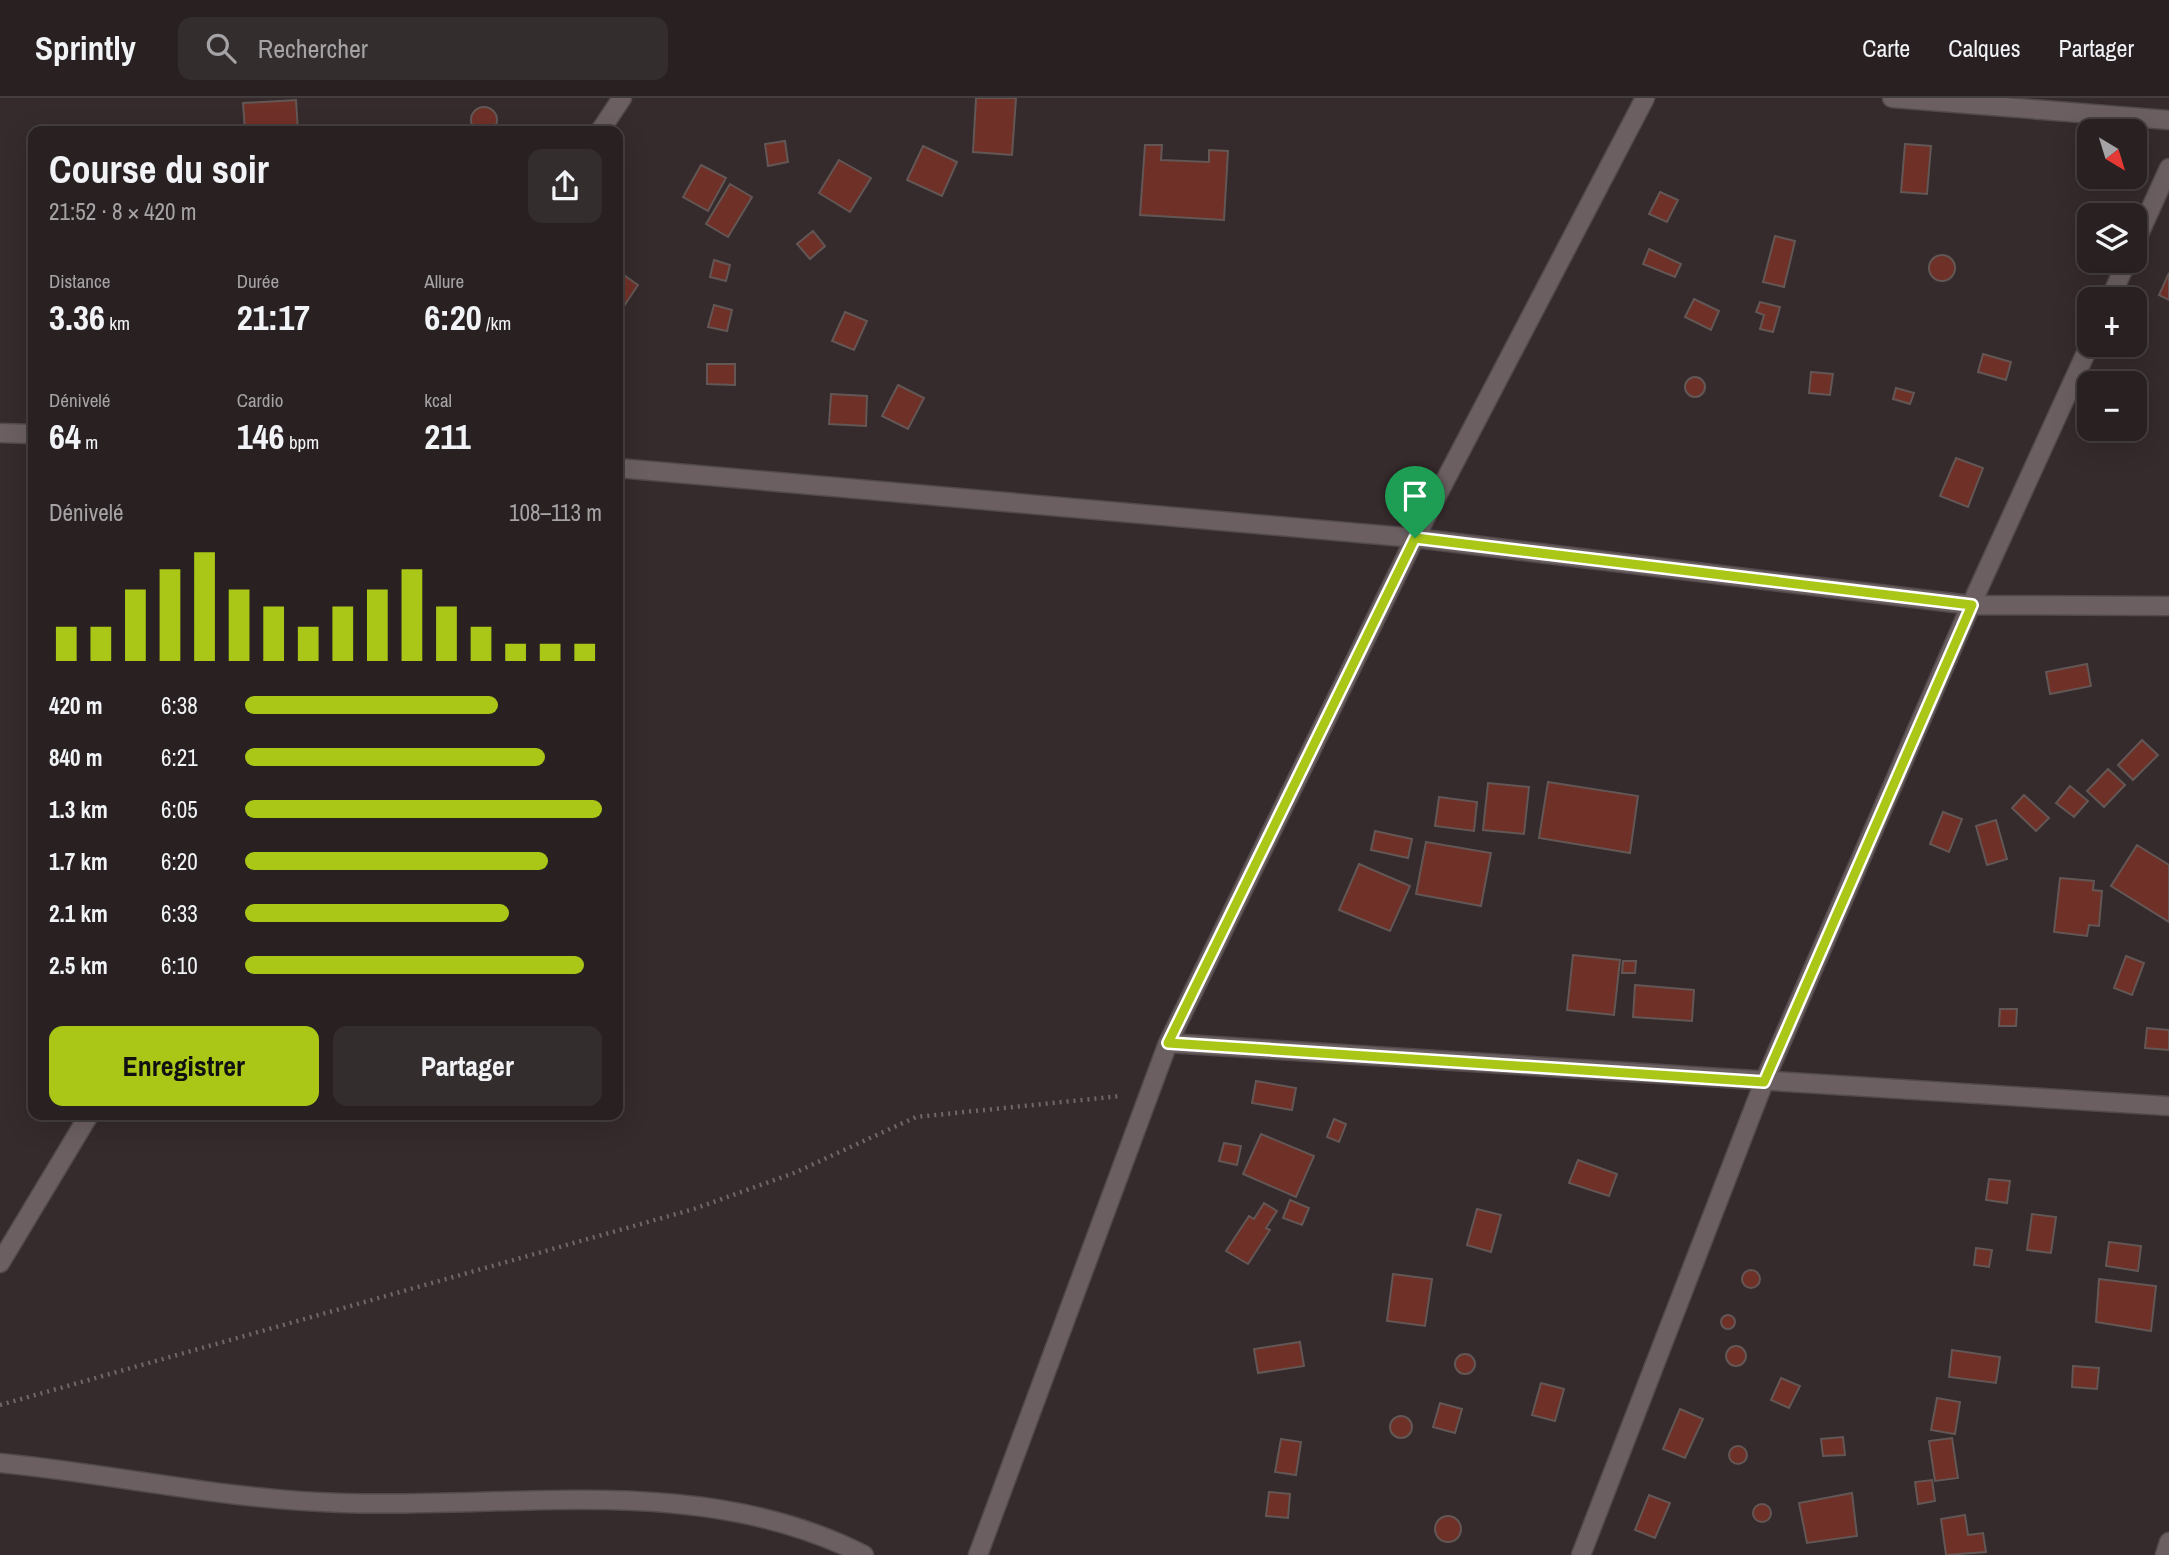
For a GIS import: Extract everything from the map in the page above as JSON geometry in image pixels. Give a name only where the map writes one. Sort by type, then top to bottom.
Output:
[{"type":"street","points":[[603,126],[622,98]]},
{"type":"street","points":[[978,1555],[1168,1043],[1415,538],[1645,98]]},
{"type":"street","points":[[1892,98],[2169,120]]},
{"type":"street","points":[[2147,217],[2169,168]]},
{"type":"street","points":[[1581,1555],[1764,1082],[1972,605],[2084,357]]},
{"type":"street","points":[[0,433],[28,434]]},
{"type":"street","points":[[623,468],[1415,538],[1972,605],[2169,606]]},
{"type":"street","points":[[1168,1043],[2169,1105]]},
{"type":"street","points":[[0,1263],[86,1120]]},
{"type":"street","points":[[0,1463],[62,1469],[255,1499],[356,1503],[624,1498],[720,1509],[838,1541],[864,1555]]},
{"type":"street","points":[[2165,1555],[2169,1542]]},
{"type":"path","points":[[0,1405],[694,1209],[794,1172],[916,1117],[1150,1093]]},
{"type":"building","points":[[976,98],[1016,98],[1012,155],[973,152]]},
{"type":"building","points":[[296,100],[298,126],[245,126],[243,103]]},
{"type":"building","points":[[479,108],[489,108],[496,115],[495,126],[472,125],[472,115]]},
{"type":"building","points":[[785,141],[788,162],[768,166],[765,144]]},
{"type":"building","points":[[1905,144],[1931,146],[1927,194],[1901,192]]},
{"type":"building","points":[[1145,145],[1162,145],[1161,160],[1209,162],[1209,150],[1228,151],[1224,220],[1140,215]]},
{"type":"building","points":[[923,146],[957,162],[942,196],[907,180]]},
{"type":"building","points":[[839,160],[871,178],[850,212],[819,193]]},
{"type":"building","points":[[701,165],[726,178],[708,211],[683,197]]},
{"type":"building","points":[[730,184],[752,197],[728,237],[706,224]]},
{"type":"building","points":[[1660,192],[1678,200],[1667,222],[1649,214]]},
{"type":"building","points":[[813,231],[825,246],[810,259],[797,244]]},
{"type":"building","points":[[1775,236],[1795,241],[1784,287],[1763,282]]},
{"type":"building","points":[[1649,249],[1681,264],[1675,277],[1643,264]]},
{"type":"building","points":[[1942,255],[1951,259],[1955,268],[1951,277],[1942,281],[1933,277],[1929,268],[1933,259]]},
{"type":"building","points":[[714,260],[730,265],[726,281],[710,277]]},
{"type":"building","points":[[2169,273],[2169,300],[2159,295]]},
{"type":"building","points":[[623,274],[638,285],[623,308]]},
{"type":"building","points":[[1694,299],[1719,311],[1711,330],[1685,317]]},
{"type":"building","points":[[1760,302],[1780,307],[1773,332],[1760,329],[1764,315],[1756,312]]},
{"type":"building","points":[[714,305],[732,310],[727,331],[708,327]]},
{"type":"building","points":[[845,312],[867,321],[854,350],[832,341]]},
{"type":"building","points":[[1983,354],[2011,362],[2006,380],[1978,372]]},
{"type":"building","points":[[707,364],[735,364],[735,385],[707,384]]},
{"type":"building","points":[[1811,372],[1833,374],[1830,395],[1809,393]]},
{"type":"building","points":[[1695,377],[1702,380],[1705,387],[1702,394],[1695,397],[1688,394],[1685,387],[1688,380]]},
{"type":"building","points":[[898,385],[924,398],[908,429],[882,416]]},
{"type":"building","points":[[1896,388],[1914,393],[1910,404],[1893,399]]},
{"type":"building","points":[[831,394],[867,396],[866,426],[829,424]]},
{"type":"building","points":[[1956,458],[1983,468],[1968,507],[1940,496]]},
{"type":"building","points":[[2087,664],[2091,686],[2050,694],[2046,672]]},
{"type":"building","points":[[2142,740],[2158,755],[2133,780],[2118,765]]},
{"type":"building","points":[[2108,769],[2125,785],[2104,807],[2087,791]]},
{"type":"building","points":[[1548,782],[1638,796],[1630,853],[1539,838]]},
{"type":"building","points":[[1488,783],[1529,787],[1524,834],[1483,830]]},
{"type":"building","points":[[2070,786],[2088,801],[2074,817],[2056,803]]},
{"type":"building","points":[[2024,795],[2049,818],[2036,831],[2012,808]]},
{"type":"building","points":[[1439,797],[1477,802],[1474,831],[1435,826]]},
{"type":"building","points":[[1943,812],[1962,819],[1949,852],[1930,844]]},
{"type":"building","points":[[1996,820],[2007,859],[1987,865],[1976,826]]},
{"type":"building","points":[[1375,831],[1412,839],[1408,858],[1371,850]]},
{"type":"building","points":[[1426,842],[1491,853],[1481,906],[1416,894]]},
{"type":"building","points":[[2137,845],[2169,865],[2169,922],[2111,886]]},
{"type":"building","points":[[1359,864],[1410,886],[1390,931],[1339,910]]},
{"type":"building","points":[[2060,878],[2094,881],[2093,890],[2102,891],[2099,926],[2089,925],[2087,936],[2054,932]]},
{"type":"building","points":[[1573,955],[1620,960],[1614,1015],[1567,1010]]},
{"type":"building","points":[[2126,956],[2144,963],[2132,995],[2114,988]]},
{"type":"building","points":[[1623,961],[1636,961],[1635,973],[1622,973]]},
{"type":"building","points":[[1635,985],[1694,990],[1692,1021],[1633,1017]]},
{"type":"building","points":[[2000,1009],[2017,1009],[2016,1026],[1999,1026]]},
{"type":"building","points":[[2147,1028],[2169,1030],[2169,1050],[2145,1048]]},
{"type":"building","points":[[1256,1081],[1296,1088],[1292,1110],[1252,1103]]},
{"type":"building","points":[[1334,1119],[1346,1124],[1339,1142],[1327,1137]]},
{"type":"building","points":[[1261,1134],[1314,1156],[1296,1197],[1243,1174]]},
{"type":"building","points":[[1224,1143],[1241,1146],[1237,1165],[1219,1161]]},
{"type":"building","points":[[1578,1160],[1617,1174],[1609,1196],[1569,1183]]},
{"type":"building","points":[[1989,1179],[2010,1181],[2007,1203],[1986,1200]]},
{"type":"building","points":[[1290,1200],[1309,1208],[1302,1225],[1283,1218]]},
{"type":"building","points":[[1264,1203],[1277,1211],[1266,1228],[1270,1230],[1248,1264],[1226,1251],[1249,1216],[1254,1219]]},
{"type":"building","points":[[1477,1209],[1501,1215],[1491,1252],[1467,1245]]},
{"type":"building","points":[[2032,1214],[2056,1217],[2051,1253],[2027,1250]]},
{"type":"building","points":[[2109,1242],[2141,1246],[2138,1271],[2106,1266]]},
{"type":"building","points":[[1976,1248],[1992,1250],[1989,1267],[1974,1265]]},
{"type":"building","points":[[1751,1270],[1757,1273],[1760,1279],[1757,1285],[1751,1288],[1745,1285],[1742,1279],[1745,1273]]},
{"type":"building","points":[[1393,1274],[1432,1279],[1425,1326],[1387,1321]]},
{"type":"building","points":[[2099,1279],[2156,1286],[2151,1331],[2096,1322]]},
{"type":"building","points":[[1728,1315],[1733,1317],[1733,1327],[1728,1329],[1723,1327],[1721,1322],[1723,1317]]},
{"type":"building","points":[[1300,1342],[1304,1366],[1258,1373],[1254,1349]]},
{"type":"building","points":[[1736,1346],[1743,1349],[1746,1356],[1743,1363],[1736,1366],[1729,1363],[1726,1356],[1729,1349]]},
{"type":"building","points":[[1952,1350],[2000,1357],[1996,1383],[1949,1377]]},
{"type":"building","points":[[1465,1354],[1472,1357],[1475,1364],[1472,1371],[1465,1374],[1458,1371],[1455,1364],[1458,1357]]},
{"type":"building","points":[[2073,1366],[2099,1368],[2097,1389],[2072,1387]]},
{"type":"building","points":[[1781,1378],[1800,1386],[1789,1408],[1771,1400]]},
{"type":"building","points":[[1541,1383],[1564,1389],[1555,1421],[1532,1415]]},
{"type":"building","points":[[1937,1398],[1960,1402],[1955,1434],[1931,1430]]},
{"type":"building","points":[[1440,1403],[1462,1409],[1455,1433],[1433,1427]]},
{"type":"building","points":[[1680,1409],[1703,1419],[1685,1458],[1663,1449]]},
{"type":"building","points":[[1401,1416],[1411,1423],[1412,1427],[1405,1437],[1401,1438],[1391,1431],[1390,1427],[1397,1417]]},
{"type":"building","points":[[1843,1437],[1845,1455],[1823,1456],[1821,1439]]},
{"type":"building","points":[[1952,1438],[1958,1478],[1935,1481],[1929,1441]]},
{"type":"building","points":[[1281,1439],[1301,1442],[1296,1475],[1275,1472]]},
{"type":"building","points":[[1734,1446],[1742,1446],[1747,1455],[1745,1462],[1734,1464],[1729,1459],[1729,1451]]},
{"type":"building","points":[[1932,1480],[1935,1501],[1918,1504],[1915,1482]]},
{"type":"building","points":[[1269,1492],[1290,1494],[1288,1518],[1266,1516]]},
{"type":"building","points":[[1852,1493],[1857,1536],[1807,1543],[1799,1503]]},
{"type":"building","points":[[1649,1495],[1670,1503],[1655,1538],[1635,1530]]},
{"type":"building","points":[[1762,1504],[1768,1507],[1771,1513],[1768,1519],[1762,1522],[1756,1519],[1753,1513],[1756,1507]]},
{"type":"building","points":[[1965,1515],[1968,1535],[1983,1533],[1986,1552],[1946,1555],[1941,1519]]},
{"type":"building","points":[[1448,1516],[1457,1520],[1461,1529],[1457,1538],[1448,1542],[1439,1538],[1435,1529],[1439,1520]]},
{"type":"route","points":[[1415,538],[1972,605],[1764,1082],[1168,1043],[1415,538]]}]
